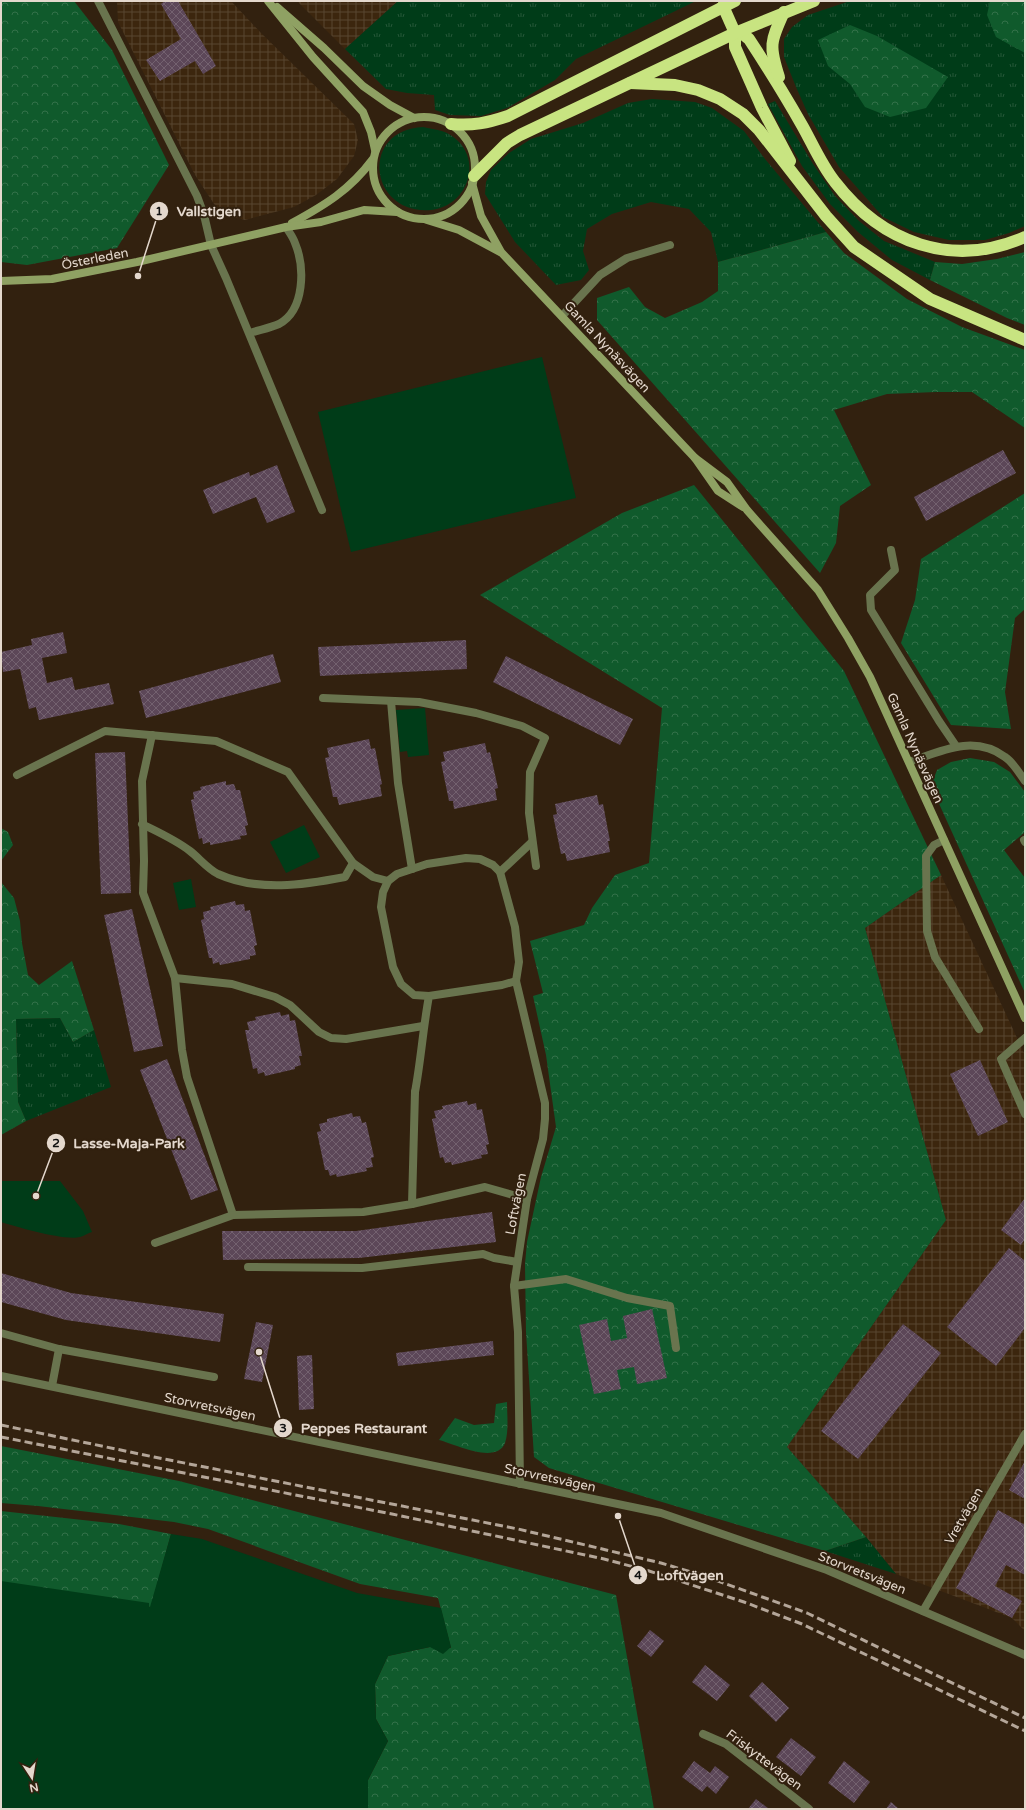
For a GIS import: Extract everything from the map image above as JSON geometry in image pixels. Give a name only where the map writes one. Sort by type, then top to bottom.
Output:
[{"type":"highway","points":[[451,124],[470,126],[490,122],[508,116],[735,1]]},
{"type":"highway","points":[[473,180],[507,143],[520,135],[735,33],[814,1]]},
{"type":"highway","points":[[723,6],[735,33],[735,47],[762,108],[807,192]]},
{"type":"highway","points":[[784,12],[775,31],[771,47],[784,94]]},
{"type":"highway","points":[[735,33],[744,35],[749,39],[784,94],[834,181],[861,212],[892,234],[942,250],[966,252],[1010,244],[1025,237]]},
{"type":"highway","points":[[630,82],[675,85],[698,90],[720,99],[743,114],[759,130],[826,216],[854,247],[930,298],[1025,340]]},
{"type":"street","points":[[98,1],[197,196],[204,215],[211,245],[250,333],[322,510]]},
{"type":"street","points":[[269,1],[324,48],[363,86],[390,105],[414,118]]},
{"type":"street","points":[[269,1],[313,57],[363,112],[372,132],[375,150]]},
{"type":"street","points":[[431,117],[451,124],[459,131],[471,147],[474,157],[473,180],[466,197],[455,208],[440,217],[422,219],[409,217],[397,212],[384,200],[375,185],[372,171],[375,150],[384,134],[400,122],[414,118],[431,117]]},
{"type":"street","name":"Österleden","points":[[286,227],[334,199],[362,173],[373,158]]},
{"type":"street","name":"Gamla Nynäsvägen","points":[[473,180],[481,216],[501,252],[695,458],[718,491],[747,510]]},
{"type":"street","name":"Österleden","points":[[1,281],[52,279],[137,262],[286,227],[320,222],[364,210],[397,212]]},
{"type":"street","name":"Gamla Nynäsvägen","points":[[422,219],[459,230],[501,252]]},
{"type":"street","points":[[250,333],[280,324],[295,309],[301,291],[300,265],[296,243],[286,227]]},
{"type":"street","points":[[562,316],[600,275],[627,258],[670,245]]},
{"type":"street","name":"Gamla Nynäsvägen","points":[[695,458],[727,482],[747,510],[818,590],[848,638],[870,677],[1025,1018]]},
{"type":"street","points":[[891,550],[895,570],[870,595],[871,610],[956,746]]},
{"type":"street","points":[[323,698],[419,702],[476,712],[522,726],[545,738],[530,772],[528,813],[536,866]]},
{"type":"street","points":[[391,701],[398,783],[412,869]]},
{"type":"street","points":[[17,775],[105,731],[216,741],[288,772],[353,863],[373,877],[388,881]]},
{"type":"street","points":[[152,735],[142,781],[144,861],[143,893],[175,978],[182,1050],[187,1077],[233,1215]]},
{"type":"street","points":[[909,762],[956,746],[989,747],[1007,758],[1025,781]]},
{"type":"street","points":[[142,824],[189,850],[217,873],[239,881],[272,885],[305,885],[345,877],[353,863]]},
{"type":"street","points":[[944,840],[934,845],[926,856],[927,931],[935,957],[979,1029]]},
{"type":"street","points":[[516,981],[502,985],[429,996],[414,995],[401,984],[393,967],[380,907],[383,892],[388,881],[397,874],[427,864],[466,858],[480,859],[493,865],[500,872],[532,842]]},
{"type":"street","name":"Loftvägen","points":[[500,872],[515,927],[519,962],[516,981],[544,1104],[545,1119],[543,1139],[527,1199],[514,1286],[518,1332],[520,1484]]},
{"type":"street","points":[[175,978],[232,984],[275,997],[290,1005],[319,1032],[331,1038],[346,1039],[423,1026]]},
{"type":"street","points":[[412,1204],[415,1092],[421,1056],[423,1026],[429,996]]},
{"type":"street","points":[[1025,1038],[1001,1059],[1025,1114]]},
{"type":"street","points":[[155,1243],[233,1215],[363,1212],[412,1204],[485,1187],[527,1199]]},
{"type":"street","points":[[248,1267],[362,1268],[483,1254],[494,1258],[517,1262]]},
{"type":"street","points":[[514,1286],[566,1279],[627,1298],[670,1306],[676,1348]]},
{"type":"street","points":[[1,1333],[59,1349],[214,1377]]},
{"type":"street","points":[[52,1386],[59,1349]]},
{"type":"street","name":"Storvretsvägen","points":[[1,1376],[661,1513],[827,1570],[1025,1655]]},
{"type":"street","name":"Vretvägen","points":[[923,1611],[1025,1434]]},
{"type":"street","name":"Friskyttevägen","points":[[703,1734],[726,1744],[809,1809]]},
{"type":"shaded area","points":[[117,1],[231,1],[261,33],[354,124],[358,140],[354,156],[337,179],[316,195],[294,207],[245,220],[220,213],[195,175],[118,22]]},
{"type":"shaded area","points":[[297,1],[398,1],[345,49]]},
{"type":"shaded area","points":[[941,875],[1025,1055],[1025,1631],[1012,1618],[896,1574],[866,1537],[787,1447],[946,1220],[865,928]]},
{"type":"green space","points":[[1,1],[74,1],[112,50],[169,165],[117,248],[27,265],[1,262]]},
{"type":"green space","points":[[398,1],[696,1],[576,59],[555,80],[507,108],[481,116],[450,115],[435,110],[434,95],[407,93],[386,89],[345,49]]},
{"type":"green space","points":[[850,1],[1025,1],[1025,226],[1009,233],[985,240],[949,240],[914,232],[883,217],[839,167],[808,114],[796,87],[784,57],[784,39],[792,27],[808,15]]},
{"type":"green space","points":[[990,1],[1025,1],[1025,53],[996,37],[987,15]]},
{"type":"green space","points":[[850,25],[877,36],[948,77],[926,108],[890,117],[865,107],[850,84],[828,66],[818,40]]},
{"type":"green space","points":[[652,99],[695,102],[712,108],[744,131],[765,159],[826,232],[718,262],[711,232],[689,209],[651,202],[612,214],[587,229],[583,251],[589,270],[581,280],[556,285],[515,242],[485,194],[486,182],[491,170],[509,153],[531,139],[583,123],[628,103]]},
{"type":"green space","points":[[775,101],[813,164],[835,196],[859,221],[884,241],[935,262],[930,280],[892,260],[858,232],[830,204],[802,166],[768,104]]},
{"type":"green space","points":[[423,127],[449,134],[462,145],[468,156],[468,180],[463,191],[455,200],[444,207],[431,210],[410,208],[395,200],[384,187],[380,172],[381,156],[389,142],[402,132]]},
{"type":"green space","points":[[826,232],[844,253],[907,299],[962,327],[1025,350],[1025,428],[972,392],[887,394],[834,410],[871,485],[840,506],[836,543],[820,573],[597,320],[597,298],[629,287],[645,307],[665,318],[702,302],[718,291],[718,262]]},
{"type":"green space","points":[[1025,252],[1025,325],[1007,318],[930,280],[935,262],[962,264],[997,259]]},
{"type":"green space","points":[[542,357],[576,498],[351,552],[318,412]]},
{"type":"green space","points":[[694,485],[844,671],[941,875],[865,928],[946,1220],[787,1447],[866,1537],[825,1551],[549,1468],[534,1457],[526,1332],[525,1264],[527,1242],[541,1177],[556,1127],[546,1055],[533,996],[543,993],[530,941],[584,925],[592,908],[615,875],[649,863],[662,708],[480,595],[622,513]]},
{"type":"green space","points":[[1025,493],[1025,609],[1015,618],[1005,692],[1011,729],[951,725],[901,643],[915,600],[921,559]]},
{"type":"green space","points":[[425,708],[429,755],[408,757],[407,751],[400,752],[396,710]]},
{"type":"green space","points":[[970,758],[994,762],[1010,772],[1025,792],[1025,832],[1004,850],[1025,878],[1025,993],[931,786],[937,770],[951,762]]},
{"type":"green space","points":[[304,825],[320,857],[286,873],[270,842]]},
{"type":"green space","points":[[1,828],[8,832],[13,845],[1,861]]},
{"type":"green space","points":[[191,879],[196,907],[179,910],[173,883]]},
{"type":"green space","points":[[1,882],[14,898],[20,921],[22,943],[28,975],[39,985],[72,961],[94,1030],[73,1042],[60,1018],[16,1019],[18,1102],[26,1121],[1,1135]]},
{"type":"green space","points":[[60,1018],[73,1042],[94,1030],[111,1087],[26,1121],[18,1102],[16,1019]]},
{"type":"green space","points":[[1,1181],[60,1181],[83,1211],[92,1232],[73,1238],[41,1233],[1,1222]]},
{"type":"green space","points":[[507,1402],[507,1433],[505,1443],[500,1449],[493,1452],[484,1453],[465,1449],[439,1440],[455,1418],[474,1425],[494,1423],[496,1404]]},
{"type":"green space","points":[[1,1446],[179,1481],[616,1595],[654,1809],[368,1809],[368,1780],[388,1741],[376,1719],[375,1684],[388,1656],[430,1647],[451,1648],[438,1598],[360,1584],[208,1529],[174,1522],[1,1503]]},
{"type":"green space","points":[[1,1511],[119,1524],[171,1534],[151,1607],[1,1583]]},
{"type":"green space","points":[[171,1534],[202,1539],[357,1593],[441,1608],[451,1647],[443,1654],[430,1647],[388,1656],[375,1684],[376,1719],[388,1741],[368,1780],[368,1809],[1,1809],[1,1581],[149,1603],[150,1607]]},
{"type":"green space","points":[[866,1537],[896,1574],[825,1551]]},
{"type":"building","points":[[165,1],[178,1],[216,66],[203,74],[195,61],[160,81],[146,60],[181,39],[161,4]]},
{"type":"building","points":[[1003,450],[1016,473],[926,521],[914,497]]},
{"type":"building","points":[[277,465],[295,512],[267,523],[256,497],[213,514],[203,490],[249,472],[250,476]]},
{"type":"building","points":[[63,632],[67,653],[42,658],[47,683],[72,677],[75,690],[109,683],[114,704],[39,720],[36,707],[29,709],[20,669],[3,672],[1,652],[32,645],[31,639]]},
{"type":"building","points":[[466,640],[467,669],[320,676],[318,647]]},
{"type":"building","points":[[273,654],[281,682],[146,718],[139,691]]},
{"type":"building","points":[[506,656],[633,719],[620,745],[493,682]]},
{"type":"building","points":[[369,739],[371,749],[375,748],[382,784],[380,785],[382,796],[339,805],[337,797],[333,797],[325,758],[329,757],[327,748]]},
{"type":"building","points":[[485,743],[487,753],[490,752],[498,788],[495,789],[497,800],[454,809],[453,801],[449,801],[441,762],[445,761],[443,752]]},
{"type":"building","points":[[125,752],[131,893],[101,894],[95,753]]},
{"type":"building","points":[[226,781],[226,785],[234,784],[236,790],[240,790],[248,825],[245,826],[247,835],[240,836],[241,839],[210,845],[210,842],[203,844],[202,838],[199,839],[191,800],[194,799],[193,792],[201,790],[200,787]]},
{"type":"building","points":[[597,795],[599,805],[603,804],[610,841],[608,841],[610,852],[567,861],[565,853],[561,854],[553,815],[557,814],[555,804]]},
{"type":"building","points":[[235,901],[236,905],[244,904],[245,911],[250,910],[257,945],[254,946],[256,955],[250,956],[250,959],[220,965],[219,962],[213,964],[212,958],[209,958],[201,920],[204,919],[203,912],[211,910],[210,907]]},
{"type":"building","points":[[132,909],[163,1046],[134,1052],[104,915]]},
{"type":"building","points":[[280,1012],[281,1016],[289,1014],[290,1021],[295,1020],[302,1056],[299,1056],[301,1065],[295,1067],[295,1069],[265,1076],[264,1072],[258,1074],[257,1068],[253,1069],[245,1030],[249,1030],[247,1022],[256,1020],[255,1017]]},
{"type":"building","points":[[167,1059],[218,1190],[191,1200],[140,1070]]},
{"type":"building","points":[[980,1060],[1008,1122],[978,1136],[950,1074]]},
{"type":"building","points":[[467,1101],[468,1105],[476,1103],[477,1110],[482,1109],[489,1144],[486,1145],[488,1154],[481,1155],[482,1158],[452,1165],[451,1162],[445,1163],[443,1157],[440,1158],[432,1119],[436,1118],[434,1111],[443,1109],[442,1106]]},
{"type":"building","points":[[352,1113],[353,1117],[360,1116],[362,1123],[366,1122],[374,1157],[371,1158],[373,1167],[366,1168],[367,1171],[337,1177],[336,1174],[330,1176],[328,1170],[325,1170],[317,1132],[321,1131],[319,1124],[327,1122],[327,1119]]},
{"type":"building","points":[[1025,1198],[1025,1239],[1021,1245],[1001,1230]]},
{"type":"building","points":[[492,1212],[496,1242],[359,1258],[223,1260],[222,1231],[356,1231]]},
{"type":"building","points":[[1009,1248],[1025,1261],[1025,1328],[996,1366],[947,1327]]},
{"type":"building","points":[[1,1273],[71,1293],[224,1314],[220,1342],[66,1320],[1,1302]]},
{"type":"building","points":[[652,1309],[667,1378],[637,1384],[634,1367],[617,1370],[621,1389],[594,1394],[579,1325],[607,1319],[611,1341],[627,1338],[623,1316]]},
{"type":"building","points":[[256,1322],[273,1325],[262,1382],[244,1379]]},
{"type":"building","points":[[903,1324],[941,1353],[858,1459],[821,1431]]},
{"type":"building","points":[[493,1341],[494,1355],[398,1366],[396,1353]]},
{"type":"building","points":[[312,1355],[314,1409],[299,1410],[297,1356]]},
{"type":"building","points":[[1025,1461],[1025,1499],[1009,1490]]},
{"type":"building","points":[[998,1510],[1025,1525],[1025,1575],[1006,1565],[995,1586],[1022,1601],[1012,1618],[956,1588]]},
{"type":"building","points":[[650,1630],[664,1641],[651,1657],[637,1646]]},
{"type":"building","points":[[705,1665],[730,1685],[717,1701],[692,1682]]},
{"type":"building","points":[[762,1682],[789,1708],[776,1722],[749,1696]]},
{"type":"building","points":[[791,1738],[816,1757],[801,1776],[776,1757]]},
{"type":"building","points":[[694,1761],[710,1773],[715,1766],[729,1777],[716,1794],[707,1786],[702,1792],[682,1777]]},
{"type":"building","points":[[844,1761],[870,1782],[854,1803],[828,1783]]},
{"type":"building","points":[[756,1799],[769,1809],[748,1809]]},
{"type":"building","points":[[891,1802],[899,1809],[886,1809]]},
{"type":"railway","points":[[1,1425],[518,1529],[661,1563],[701,1575],[807,1613],[1025,1718]]},
{"type":"railway","points":[[1,1437],[392,1514],[604,1559],[649,1571],[744,1602],[802,1624],[1025,1731]]},
{"type":"place","name":"Vallstigen","points":[[138,276]]},
{"type":"place","name":"Lasse-Maja-Park","points":[[36,1196]]},
{"type":"place","name":"Peppes Restaurant","points":[[259,1352]]},
{"type":"place","name":"Loftvägen","points":[[618,1516]]}]
